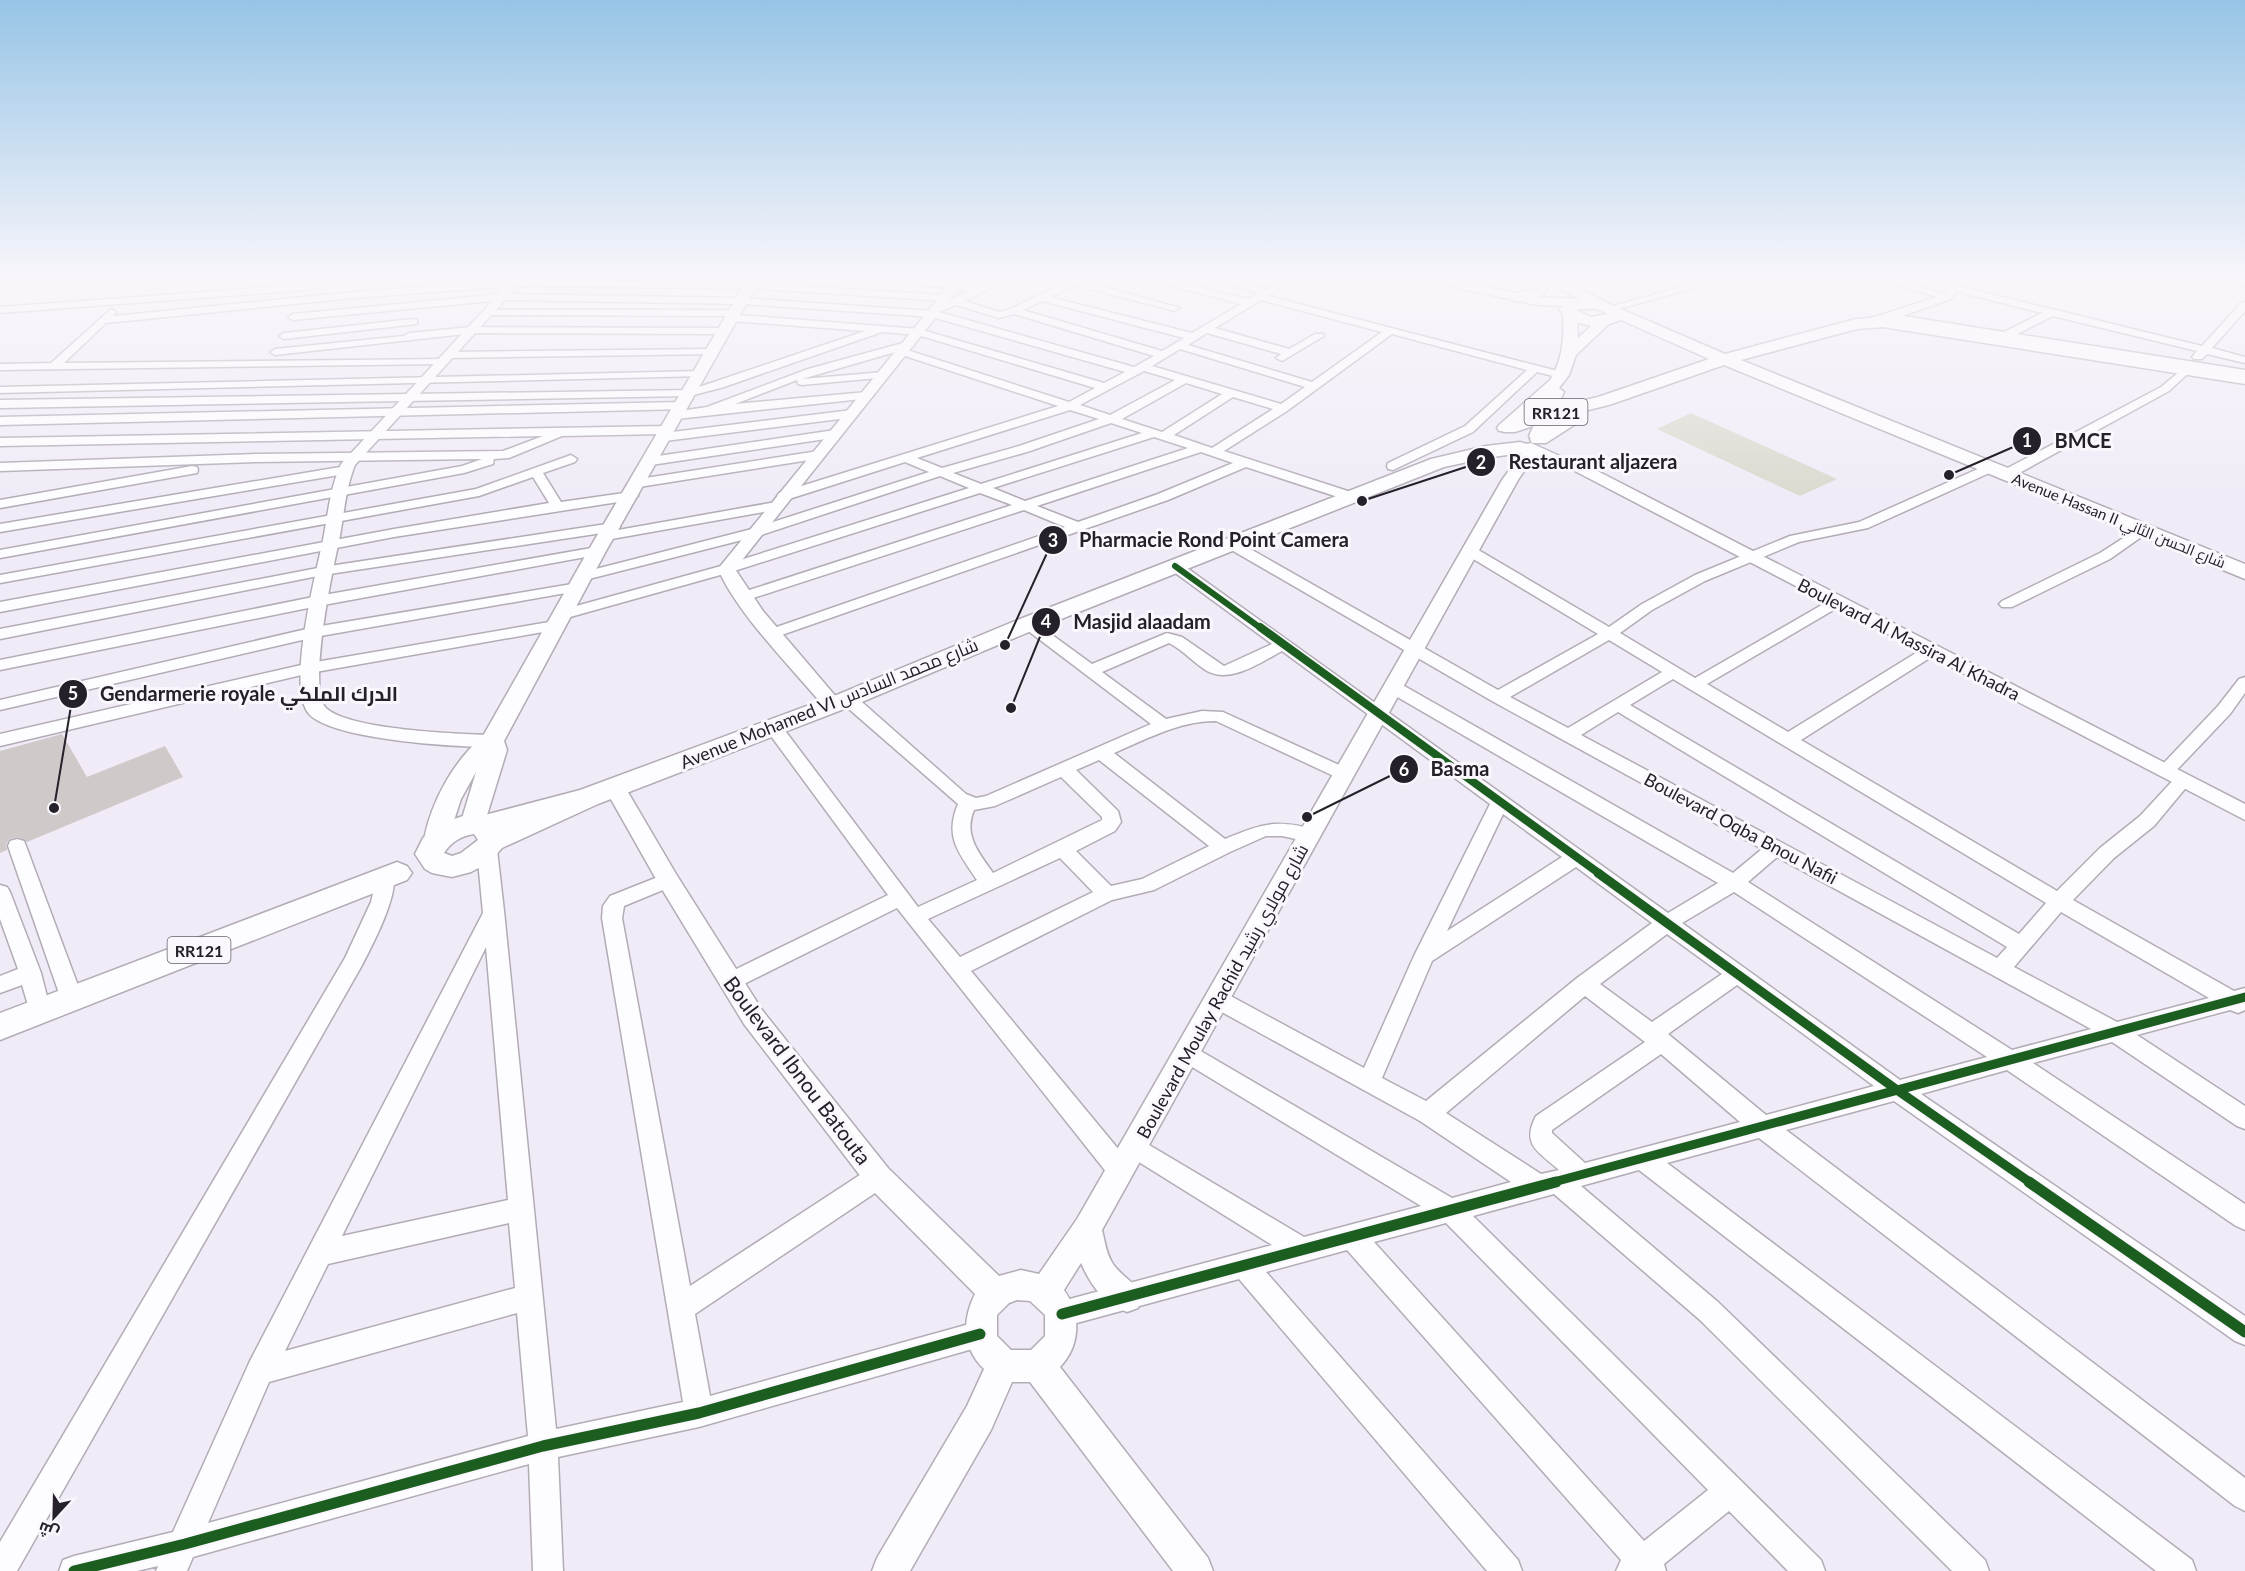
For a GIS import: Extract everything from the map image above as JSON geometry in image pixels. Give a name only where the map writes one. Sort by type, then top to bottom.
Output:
[{"type":"main road","name":"Avenue Hassan II شارع الحسن الثاني","points":[[1706,351],[2245,572]]},
{"type":"main road","name":"RR121","points":[[1725,359],[1754,351]]},
{"type":"main road","name":"RR121","points":[[2092,351],[2189,367],[2245,379]]},
{"type":"main road","points":[[440,854],[441,815],[449,799],[476,755],[492,741],[712,352]]},
{"type":"main road","points":[[1520,444],[1571,352]]},
{"type":"main road","name":"Avenue Mohamed VI شارع محمد السادس","points":[[1520,444],[1548,414],[1603,401],[1725,359]]},
{"type":"main road","points":[[1520,444],[1548,414],[1557,390],[1558,379]]},
{"type":"main road","name":"Avenue Mohamed VI شارع محمد السادس","points":[[0,1027],[440,854],[453,829],[483,836],[774,728],[1028,624],[1438,463],[1520,444],[1603,401]]},
{"type":"main road","points":[[483,836],[495,750],[492,741]]},
{"type":"street","points":[[54,366],[70,351]]},
{"type":"street","points":[[269,363],[275,352],[281,351]]},
{"type":"street","points":[[395,361],[400,351]]},
{"type":"street","points":[[452,351],[350,463],[339,492],[318,601],[310,668],[312,701],[318,712],[352,725],[449,740],[492,741]]},
{"type":"street","points":[[0,421],[683,405],[720,385],[817,351]]},
{"type":"street","points":[[709,410],[822,368],[879,351]]},
{"type":"street","points":[[903,351],[753,533],[726,569],[727,575],[742,597],[773,633],[841,702],[960,798],[975,804],[989,802],[1163,725],[1202,716],[1217,716],[1232,721],[1344,774]]},
{"type":"street","points":[[934,351],[1070,406],[1352,497]]},
{"type":"street","points":[[951,351],[1105,387]]},
{"type":"street","points":[[1084,351],[1139,369],[1283,408]]},
{"type":"street","points":[[1151,351],[1164,355]]},
{"type":"street","points":[[0,665],[318,601],[780,501],[903,457],[1070,406],[1171,351]]},
{"type":"street","points":[[1198,351],[1314,386]]},
{"type":"street","points":[[1285,351],[1291,353]]},
{"type":"street","points":[[1260,370],[1294,351]]},
{"type":"street","points":[[742,597],[1024,505],[1208,450],[1283,408],[1363,351]]},
{"type":"street","points":[[1465,351],[1534,369],[1558,379]]},
{"type":"street","points":[[1498,697],[1610,633],[1647,607],[1700,578],[1795,539],[1863,525],[1999,470],[2158,393],[2204,351]]},
{"type":"street","points":[[2210,351],[2245,360]]},
{"type":"street","points":[[0,367],[395,361],[712,352]]},
{"type":"street","points":[[2189,367],[2245,373]]},
{"type":"street","points":[[1393,466],[1469,429],[1534,369]]},
{"type":"street","points":[[0,390],[700,374]]},
{"type":"street","points":[[782,383],[884,375]]},
{"type":"street","points":[[0,705],[315,633],[582,582],[753,533],[1112,419],[1185,380]]},
{"type":"street","points":[[0,740],[310,668],[559,620],[1159,435],[1232,393]]},
{"type":"street","points":[[0,404],[408,399],[683,405],[709,410],[867,396]]},
{"type":"street","points":[[0,442],[567,431],[666,433],[852,414]]},
{"type":"street","points":[[0,554],[464,469],[505,456],[567,431]]},
{"type":"street","points":[[651,461],[835,434]]},
{"type":"street","name":"Boulevard Al Massira Al Khadra","points":[[1520,444],[1542,457],[1574,464],[1837,603],[2245,813]]},
{"type":"street","name":"Boulevard Al Massira Al Khadra","points":[[1520,444],[1570,457],[1574,464]]},
{"type":"street","name":"Boulevard Moulay Rachid شارع مولاي رشيد","points":[[1053,1303],[1087,1229],[1470,551],[1520,444]]},
{"type":"street","points":[[0,607],[331,543],[557,506],[818,455]]},
{"type":"street","points":[[0,467],[256,458],[350,463],[505,456]]},
{"type":"street","points":[[903,457],[1078,527]]},
{"type":"street","points":[[0,504],[256,458]]},
{"type":"street","points":[[0,579],[479,492],[571,459]]},
{"type":"street","points":[[773,633],[1163,497],[1246,462]]},
{"type":"street","points":[[0,528],[350,463]]},
{"type":"street","points":[[464,469],[496,515]]},
{"type":"street","points":[[536,472],[557,506]]},
{"type":"street","points":[[2007,604],[2105,556],[2142,530]]},
{"type":"street","points":[[0,634],[323,571],[606,538]]},
{"type":"street","name":"Boulevard Oqba Bnou Nafii","points":[[1233,545],[1498,697],[2001,968],[2115,1032],[2245,1119]]},
{"type":"street","points":[[1470,551],[2059,900],[2241,1002]]},
{"type":"street","points":[[1175,566],[1668,922],[1736,975],[2245,1332]]},
{"type":"street","points":[[1696,684],[1837,603]]},
{"type":"street","points":[[1028,624],[1163,725]]},
{"type":"street","points":[[1091,671],[1167,639],[1176,640],[1214,668],[1223,671],[1235,668],[1283,645]]},
{"type":"street","points":[[1790,740],[1930,651]]},
{"type":"street","points":[[1568,735],[1675,671]]},
{"type":"street","points":[[2001,968],[2059,900],[2107,853],[2147,821],[2174,776],[2245,682]]},
{"type":"street","points":[[1393,687],[1734,883],[2010,1060],[2245,1218]]},
{"type":"street","points":[[1618,705],[2021,945]]},
{"type":"street","points":[[774,728],[915,917],[1120,1170]]},
{"type":"street","points":[[1102,753],[1224,847]]},
{"type":"street","points":[[915,917],[1100,832],[1108,826],[1112,819],[1111,815],[1065,770]]},
{"type":"street","name":"Boulevard Ibnou Batouta","points":[[615,787],[668,880],[753,1017],[878,1177],[997,1295]]},
{"type":"street","points":[[968,801],[960,820],[962,841],[989,883]]},
{"type":"street","points":[[1369,1081],[1424,957],[1500,802]]},
{"type":"street","points":[[957,968],[1107,894],[1147,885],[1224,847],[1264,831],[1274,829],[1310,835]]},
{"type":"street","points":[[483,836],[494,911],[519,1209],[530,1297],[543,1446],[548,1571]]},
{"type":"street","points":[[17,846],[72,999]]},
{"type":"street","points":[[1428,1114],[1585,984],[1668,922],[1734,883],[1776,847]]},
{"type":"street","points":[[1063,849],[1107,894]]},
{"type":"street","points":[[440,854],[489,879]]},
{"type":"street","points":[[1424,957],[1577,856]]},
{"type":"street","points":[[0,1571],[354,961],[391,875]]},
{"type":"street","points":[[668,880],[617,901],[613,906],[612,918],[699,1413]]},
{"type":"street","points":[[0,892],[5,919],[30,973],[40,1012]]},
{"type":"street","points":[[731,981],[900,897]]},
{"type":"street","points":[[171,1571],[185,1544],[260,1371],[494,911]]},
{"type":"street","points":[[0,985],[30,973]]},
{"type":"street","points":[[1559,1181],[1541,1138],[1540,1131],[1544,1124],[1736,975]]},
{"type":"street","points":[[1585,984],[1657,1038],[1763,1126],[2245,1496]]},
{"type":"street","points":[[1217,999],[1428,1114],[1559,1181],[1709,1311],[1974,1571]]},
{"type":"street","points":[[1053,1303],[1062,1329],[1058,1343],[1050,1355],[1037,1364],[1020,1367],[1003,1364],[991,1356],[980,1334],[983,1312],[997,1295],[1008,1288],[1022,1285],[1053,1303],[1126,1297],[2115,1032],[2241,1002]]},
{"type":"street","points":[[1187,1052],[1450,1210],[1810,1571]]},
{"type":"street","points":[[1134,1147],[1303,1250]]},
{"type":"street","points":[[1643,1159],[2181,1571]]},
{"type":"street","points":[[680,1308],[878,1177]]},
{"type":"street","points":[[321,1253],[519,1209]]},
{"type":"street","points":[[1087,1229],[1097,1267],[1106,1282],[1126,1297]]},
{"type":"street","points":[[1352,1237],[1642,1568],[1731,1490]]},
{"type":"street","points":[[1244,1266],[1507,1571]]},
{"type":"street","points":[[260,1371],[530,1297]]},
{"type":"street","points":[[74,1571],[185,1544],[543,1446],[699,1413],[980,1334]]},
{"type":"street","points":[[890,1571],[979,1418],[1003,1364]]},
{"type":"street","points":[[1037,1364],[1195,1571]]},
{"type":"shaded area","points":[[1691,413],[1837,479],[1800,496],[1657,429]]},
{"type":"building","points":[[62,734],[87,777],[165,746],[183,777],[27,842],[18,837],[9,839],[6,845],[7,850],[0,853],[0,751]]},
{"type":"cycle path","points":[[1175,566],[1897,1090],[2245,1332]]},
{"type":"cycle path","points":[[1062,1314],[2245,997]]},
{"type":"cycle path","points":[[74,1571],[185,1544],[543,1446],[699,1413],[980,1334]]},
{"type":"place","name":"BMCE","points":[[1949,475]]},
{"type":"place","name":"Restaurant aljazera","points":[[1362,501]]},
{"type":"place","name":"Pharmacie Rond Point Camera","points":[[1005,645]]},
{"type":"place","name":"Masjid alaadam","points":[[1011,708]]},
{"type":"place","name":"Gendarmerie royale الدرك الملكي","points":[[54,808]]},
{"type":"place","name":"Basma","points":[[1307,817]]}]
